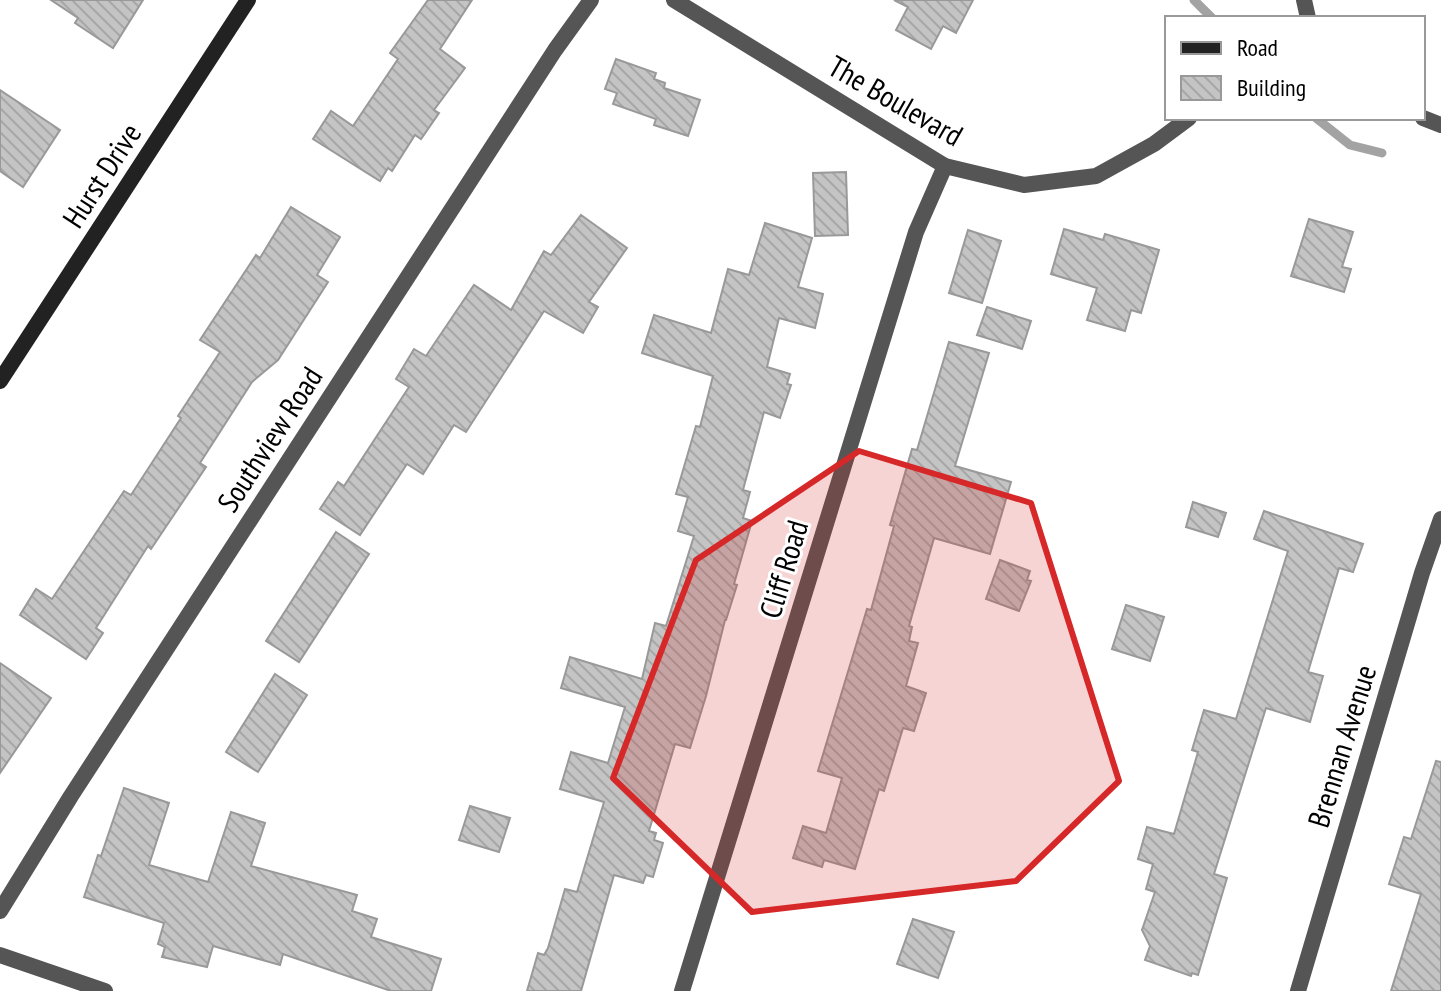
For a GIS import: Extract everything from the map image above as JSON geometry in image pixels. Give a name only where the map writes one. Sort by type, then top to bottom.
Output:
[{"type":"street","name":"Hurst Drive","points":[[0,381],[248,0]]},
{"type":"street","name":"Southview Road","points":[[0,911],[131,703],[546,63],[591,0]]},
{"type":"street","name":"The Boulevard","points":[[674,0],[945,166],[1024,185],[1096,176],[1154,144],[1186,120]]},
{"type":"street","name":"Cliff Road","points":[[682,991],[916,232],[945,166]]},
{"type":"street","name":"Brennan Avenue","points":[[1298,991],[1422,573],[1441,519]]},
{"type":"street","points":[[0,955],[105,991]]},
{"type":"highlighted area","points":[[859,451],[1031,503],[1119,781],[1016,881],[752,912],[613,778],[696,560]]},
{"type":"building","points":[[51,0],[143,0],[113,48],[75,23],[78,18]]},
{"type":"building","points":[[428,0],[472,0],[440,49],[465,68],[434,110],[439,113],[421,139],[415,135],[392,171],[388,168],[380,181],[313,139],[331,111],[353,126],[398,59],[390,53]]},
{"type":"building","points":[[894,0],[973,0],[956,33],[943,26],[931,49],[896,30],[908,7]]},
{"type":"building","points":[[616,59],[656,73],[654,79],[665,83],[664,88],[700,100],[688,136],[654,125],[656,119],[613,104],[617,93],[605,89]]},
{"type":"building","points":[[0,90],[60,130],[23,187],[0,171]]},
{"type":"building","points":[[846,172],[848,235],[815,236],[813,173]]},
{"type":"building","points":[[291,207],[340,237],[317,275],[328,282],[278,360],[252,382],[200,463],[206,467],[151,549],[148,546],[96,628],[103,633],[86,659],[20,615],[36,589],[52,599],[124,491],[131,495],[220,352],[200,340],[256,255],[260,258]]},
{"type":"building","points":[[581,215],[627,248],[589,302],[598,307],[583,333],[544,311],[466,432],[454,425],[423,474],[407,464],[360,535],[320,509],[338,482],[344,486],[409,387],[396,379],[414,349],[426,356],[474,285],[511,310],[544,251],[551,255]]},
{"type":"building","points":[[1309,219],[1353,232],[1342,267],[1351,269],[1344,292],[1291,276]]},
{"type":"building","points":[[765,223],[812,238],[798,287],[823,294],[815,328],[779,318],[767,367],[790,374],[787,384],[791,385],[780,418],[764,412],[743,490],[750,492],[743,518],[752,521],[734,584],[737,585],[690,748],[675,744],[649,831],[656,833],[654,840],[663,843],[653,877],[646,875],[643,883],[614,875],[581,991],[527,991],[538,953],[544,955],[548,948],[565,889],[577,892],[604,802],[560,789],[571,752],[608,763],[625,707],[561,688],[570,657],[642,679],[655,623],[666,626],[694,536],[678,531],[688,497],[676,494],[696,426],[700,427],[713,376],[642,353],[654,315],[711,333],[728,269],[749,275]]},
{"type":"building","points":[[1064,229],[1103,240],[1105,234],[1159,250],[1141,313],[1131,310],[1125,331],[1087,320],[1097,288],[1051,274]]},
{"type":"building","points":[[968,230],[1001,241],[982,303],[949,293]]},
{"type":"building","points":[[987,307],[1031,321],[1022,349],[977,335]]},
{"type":"building","points":[[949,342],[989,353],[955,466],[1011,482],[990,554],[934,538],[909,626],[912,627],[909,641],[918,643],[906,686],[926,693],[914,731],[903,728],[884,791],[879,789],[855,869],[824,860],[822,867],[793,858],[803,826],[826,833],[842,778],[818,771],[867,609],[871,610],[894,526],[890,525],[912,449],[917,450]]},
{"type":"building","points":[[1193,502],[1226,513],[1218,537],[1186,527]]},
{"type":"building","points":[[1264,511],[1363,544],[1353,572],[1339,568],[1308,672],[1323,676],[1310,722],[1266,708],[1214,874],[1227,878],[1198,975],[1192,973],[1191,976],[1145,960],[1150,946],[1142,930],[1155,892],[1146,889],[1153,864],[1138,859],[1147,827],[1174,834],[1198,752],[1192,750],[1204,710],[1236,719],[1288,551],[1254,539]]},
{"type":"building","points":[[336,532],[369,554],[299,662],[266,641]]},
{"type":"building","points":[[1000,560],[1030,571],[1027,580],[1031,581],[1019,611],[986,599]]},
{"type":"building","points":[[1126,605],[1164,617],[1150,661],[1112,649]]},
{"type":"building","points":[[0,663],[51,698],[0,773]]},
{"type":"building","points":[[275,674],[307,695],[258,772],[226,752]]},
{"type":"building","points":[[1436,761],[1441,762],[1441,991],[1391,991],[1421,894],[1389,884],[1404,837],[1411,839]]},
{"type":"building","points":[[124,788],[169,803],[149,865],[208,882],[231,812],[265,823],[251,866],[357,895],[352,911],[377,919],[371,937],[441,959],[431,991],[391,991],[283,954],[280,965],[213,946],[207,967],[162,957],[165,947],[158,944],[164,923],[84,897]]},
{"type":"building","points":[[470,806],[510,818],[499,852],[459,840]]},
{"type":"building","points":[[913,919],[954,932],[938,978],[897,964]]},
{"type":"waterway","points":[[1194,0],[1210,16]]},
{"type":"waterway","points":[[1319,120],[1350,145],[1382,153]]}]
